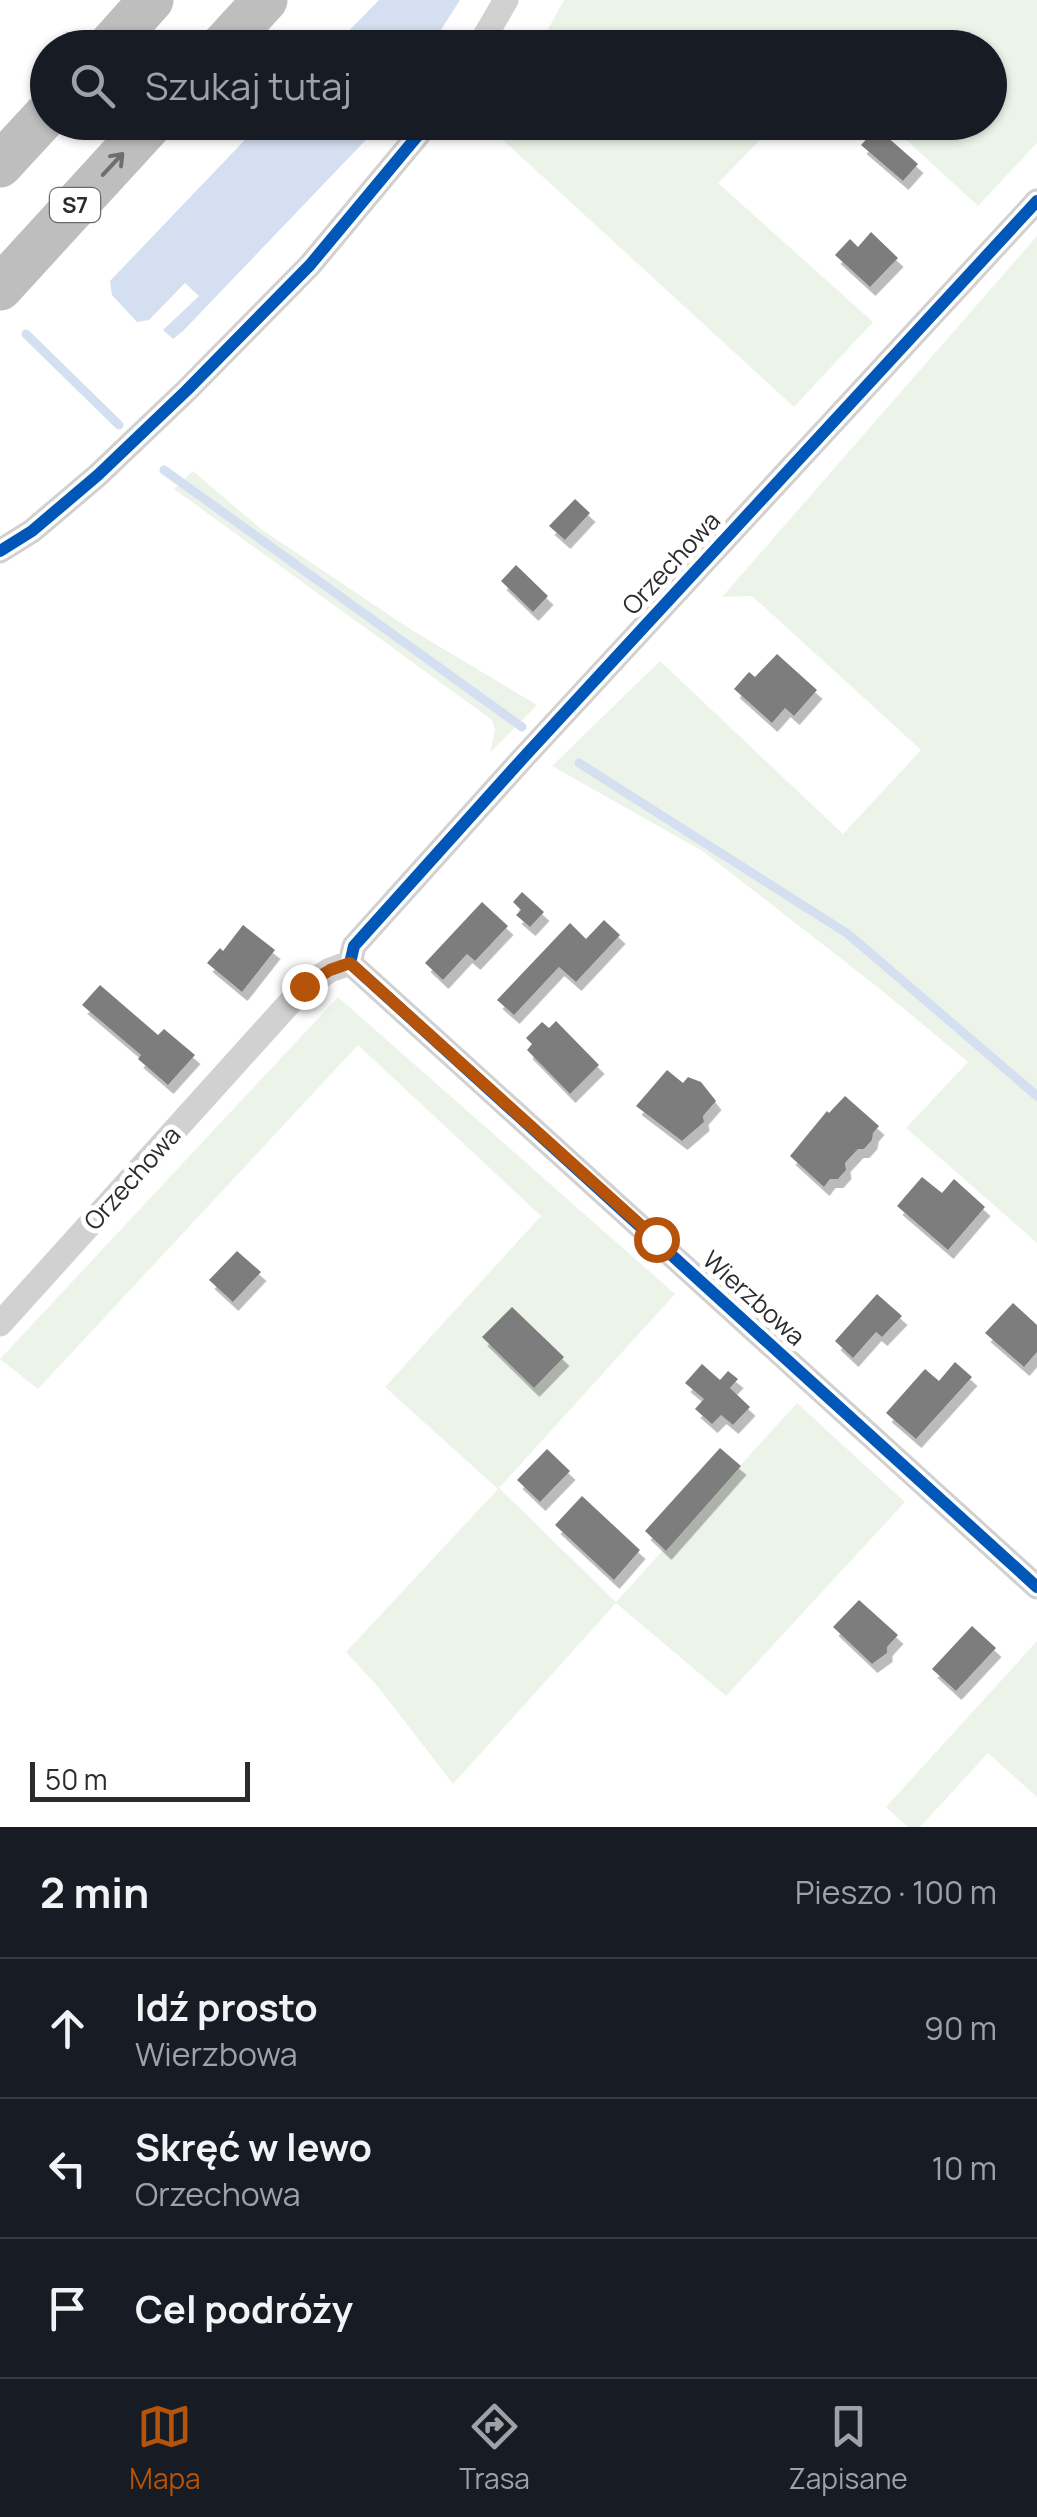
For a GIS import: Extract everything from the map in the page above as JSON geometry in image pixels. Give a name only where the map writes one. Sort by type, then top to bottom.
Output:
[{"type":"highway","points":[[124,30],[151,0]]},
{"type":"highway","points":[[238,30],[265,0]]},
{"type":"highway","points":[[0,165],[30,132]]},
{"type":"highway","name":"S7","points":[[0,288],[136,140]]},
{"type":"street","points":[[488,30],[506,0]]},
{"type":"street","points":[[0,551],[32,530],[98,475],[187,390],[310,265],[414,140]]},
{"type":"street","name":"Orzechowa","points":[[0,1324],[304,986],[350,963],[354,946],[498,786],[1037,202]]},
{"type":"street","name":"Wierzbowa","points":[[350,963],[1037,1587]]},
{"type":"shaded area","points":[[564,0],[1037,0],[1037,143],[978,206],[906,140],[1007,140],[1007,30],[547,30]]},
{"type":"shaded area","points":[[503,140],[760,140],[718,183],[873,322],[794,407]]},
{"type":"shaded area","points":[[1037,236],[1037,1243],[906,1128],[968,1062],[704,852],[552,766],[660,661],[843,834],[921,750],[752,596],[722,597]]},
{"type":"shaded area","points":[[193,471],[261,529],[410,629],[537,705],[490,753],[495,730],[492,720],[174,489]]},
{"type":"shaded area","points":[[338,997],[675,1294],[499,1488],[616,1602],[797,1403],[905,1502],[726,1696],[616,1603],[453,1784],[346,1652],[498,1489],[385,1387],[541,1216],[358,1045],[38,1389],[0,1359]]},
{"type":"shaded area","points":[[1037,1641],[1037,1797],[988,1753],[920,1827],[908,1827],[886,1807]]},
{"type":"water","points":[[379,0],[460,0],[441,30],[350,30]]},
{"type":"water","points":[[245,140],[366,140],[173,339],[163,330],[199,296],[185,283],[149,320],[137,322],[112,295],[110,281]]},
{"type":"building","points":[[866,140],[891,140],[918,164],[903,181],[861,145]]},
{"type":"building","points":[[871,232],[898,258],[870,287],[835,255],[850,239],[858,247]]},
{"type":"building","points":[[575,499],[590,513],[565,540],[549,526]]},
{"type":"building","points":[[516,565],[548,596],[533,612],[501,581]]},
{"type":"building","points":[[777,654],[817,690],[794,716],[785,708],[772,723],[734,689],[749,672],[755,677]]},
{"type":"building","points":[[522,892],[544,912],[530,927],[516,915],[521,910],[513,902]]},
{"type":"building","points":[[482,902],[508,926],[475,961],[467,954],[443,980],[425,963]]},
{"type":"building","points":[[604,920],[620,935],[576,982],[559,967],[514,1015],[497,1000],[570,923],[586,939]]},
{"type":"building","points":[[243,925],[275,950],[242,992],[207,963],[220,948],[223,951]]},
{"type":"building","points":[[100,985],[158,1035],[164,1029],[195,1055],[168,1085],[138,1059],[141,1055],[82,1005]]},
{"type":"building","points":[[556,1021],[599,1065],[570,1094],[527,1050],[532,1044],[526,1038],[542,1022],[549,1028]]},
{"type":"building","points":[[667,1070],[683,1083],[688,1077],[701,1082],[716,1101],[703,1116],[704,1122],[682,1141],[636,1106]]},
{"type":"building","points":[[845,1096],[879,1126],[864,1149],[858,1149],[845,1163],[846,1170],[838,1179],[830,1179],[824,1187],[790,1156],[827,1111]]},
{"type":"building","points":[[922,1177],[942,1193],[954,1179],[985,1207],[948,1250],[897,1206]]},
{"type":"building","points":[[237,1251],[261,1272],[233,1302],[209,1280]]},
{"type":"building","points":[[877,1294],[902,1316],[882,1337],[876,1332],[853,1358],[835,1341]]},
{"type":"building","points":[[1013,1303],[1037,1325],[1037,1352],[1024,1367],[985,1333]]},
{"type":"building","points":[[512,1307],[564,1357],[534,1388],[482,1337]]},
{"type":"building","points":[[955,1362],[972,1377],[916,1439],[886,1413],[925,1369],[939,1381]]},
{"type":"building","points":[[702,1364],[720,1380],[728,1371],[738,1379],[730,1388],[750,1407],[733,1425],[721,1415],[712,1424],[695,1409],[704,1399],[685,1383]]},
{"type":"building","points":[[720,1448],[741,1466],[666,1551],[645,1531]]},
{"type":"building","points":[[547,1449],[570,1471],[540,1502],[517,1480]]},
{"type":"building","points":[[582,1496],[640,1550],[614,1580],[555,1525]]},
{"type":"building","points":[[859,1600],[898,1635],[887,1647],[887,1653],[872,1664],[833,1627]]},
{"type":"building","points":[[972,1626],[996,1648],[956,1691],[932,1669]]},
{"type":"waterway","points":[[26,334],[119,425]]},
{"type":"waterway","points":[[164,470],[522,727]]},
{"type":"waterway","points":[[579,763],[848,934],[1037,1096]]},
{"type":"cycle path","points":[[0,551],[32,531],[98,475],[187,390],[310,265],[414,140]]},
{"type":"cycle path","points":[[1037,201],[524,757],[354,946],[350,963],[1037,1587]]},
{"type":"route","points":[[304,986],[350,963],[656,1239]]}]
